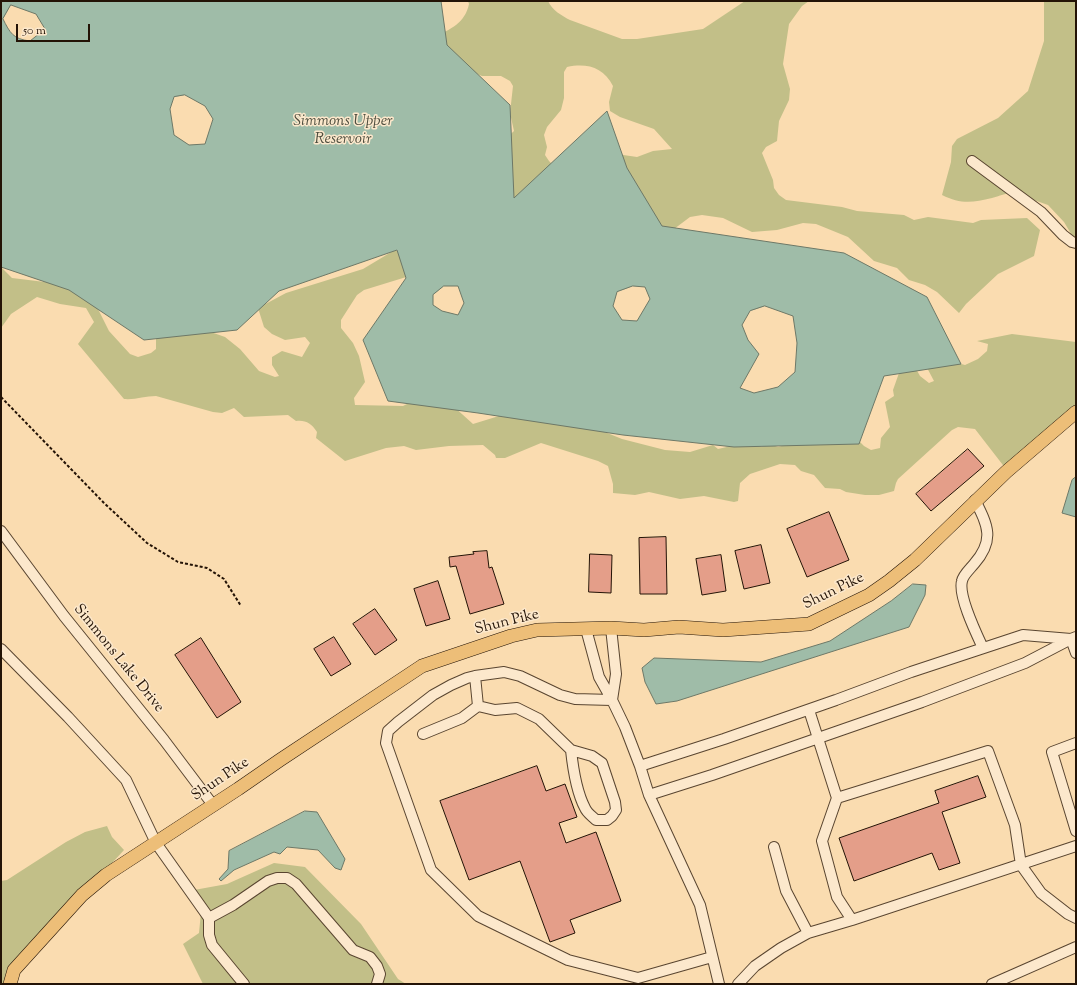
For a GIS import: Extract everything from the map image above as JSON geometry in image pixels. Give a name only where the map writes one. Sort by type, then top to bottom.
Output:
[{"type":"main road","name":"Shun Pike","points":[[10,984],[14,970],[82,894],[106,875],[422,666],[511,636],[537,630],[610,628],[644,630],[679,627],[723,630],[808,624],[869,595],[889,581],[915,560],[975,500],[1076,412]]},
{"type":"street","points":[[972,161],[1042,212],[1063,235],[1072,242],[1076,243]]},
{"type":"street","points":[[975,500],[984,519],[988,534],[986,547],[961,582],[962,593],[982,648]]},
{"type":"street","name":"Simmons Lake Drive","points":[[1,532],[64,616],[164,740],[213,804]]},
{"type":"street","points":[[610,628],[616,674],[612,700]]},
{"type":"street","points":[[586,629],[599,677],[625,727],[649,795],[700,905],[719,984]]},
{"type":"street","points":[[640,766],[809,710],[982,648],[1023,635],[1073,638]]},
{"type":"street","points":[[1073,638],[1076,653]]},
{"type":"street","points":[[649,795],[922,702],[1025,663],[1073,638]]},
{"type":"street","points":[[1,649],[68,717],[126,780],[156,842],[209,918],[209,935],[212,945],[244,984]]},
{"type":"street","points":[[612,700],[575,699],[560,695],[520,676],[504,672],[475,676],[451,685],[433,695],[388,731],[386,743],[431,870],[478,916],[568,960],[638,978],[712,957]]},
{"type":"street","points":[[475,676],[478,706]]},
{"type":"street","points":[[423,734],[462,718],[478,706]]},
{"type":"street","points":[[478,706],[495,710],[517,708],[539,718],[570,750],[592,756],[602,764],[615,802],[616,810],[612,816],[606,820],[596,820],[586,810],[577,784],[570,750]]},
{"type":"street","points":[[809,710],[836,798],[822,841],[837,897],[852,920]]},
{"type":"street","points":[[1076,743],[1052,752],[1076,831]]},
{"type":"street","points":[[836,798],[988,751],[1014,825],[1021,865],[1041,893],[1068,914],[1076,918]]},
{"type":"street","points":[[738,984],[755,966],[781,948],[808,933],[852,920],[1076,846]]},
{"type":"street","points":[[774,847],[786,891],[808,933]]},
{"type":"street","points":[[209,918],[233,905],[268,881],[277,878],[287,878],[296,884],[353,950],[370,957],[377,966],[380,974],[377,984]]},
{"type":"street","points":[[992,984],[1076,947]]},
{"type":"path","points":[[1,397],[104,503],[147,543],[178,562],[207,568],[224,579],[241,606]]},
{"type":"shaded area","points":[[468,1],[548,1],[555,10],[570,20],[622,39],[637,39],[703,29],[745,1],[809,1],[802,6],[789,24],[783,64],[790,89],[789,100],[779,121],[777,141],[766,147],[762,153],[773,180],[774,188],[779,195],[786,200],[842,207],[857,211],[904,215],[914,220],[928,217],[973,223],[981,220],[1027,218],[1040,230],[1034,256],[998,274],[966,304],[959,313],[937,292],[925,285],[909,280],[897,268],[874,261],[848,237],[816,224],[803,223],[777,230],[752,232],[723,218],[702,215],[690,217],[674,229],[657,228],[603,152],[637,157],[653,151],[672,149],[654,129],[620,117],[610,111],[609,102],[613,86],[604,74],[588,66],[567,67],[564,72],[564,98],[561,110],[547,127],[544,135],[547,147],[545,155],[555,167],[515,198],[498,198],[499,145],[514,131],[510,113],[513,86],[510,81],[501,76],[482,76],[467,70],[434,37],[461,21],[467,11],[469,4]]},
{"type":"shaded area","points":[[1044,1],[1076,1],[1076,242],[1064,222],[1048,205],[1014,193],[972,202],[955,200],[942,195],[951,162],[952,146],[957,139],[998,118],[1028,91],[1044,41]]},
{"type":"shaded area","points":[[393,251],[407,251],[416,274],[364,290],[357,295],[341,320],[341,328],[353,343],[359,356],[365,382],[354,398],[355,405],[403,406],[421,397],[442,396],[473,424],[499,416],[590,426],[622,439],[665,450],[690,452],[713,445],[718,449],[753,441],[761,447],[770,444],[778,447],[847,429],[864,446],[871,450],[880,448],[881,438],[890,427],[885,402],[894,396],[893,390],[899,373],[901,342],[920,376],[929,383],[934,381],[925,364],[934,360],[938,367],[950,361],[965,365],[978,359],[987,351],[988,344],[977,341],[1012,334],[1076,342],[1076,412],[1006,469],[975,429],[958,427],[952,430],[898,479],[894,491],[879,495],[865,495],[846,492],[840,489],[825,488],[814,475],[801,471],[795,465],[780,464],[750,474],[740,483],[738,501],[734,502],[704,496],[680,499],[649,492],[635,495],[613,493],[613,484],[608,466],[598,461],[541,443],[505,458],[496,458],[495,455],[483,445],[449,446],[416,450],[404,446],[386,448],[345,461],[316,438],[317,432],[313,426],[303,421],[296,421],[288,415],[244,417],[234,408],[222,413],[213,412],[156,396],[124,399],[78,344],[94,322],[86,308],[60,304],[37,297],[11,314],[1,328],[1,267],[12,278],[61,284],[94,301],[109,331],[130,354],[138,357],[151,353],[156,349],[156,333],[205,330],[225,337],[240,349],[259,371],[275,377],[279,376],[272,365],[272,357],[282,351],[302,357],[310,343],[305,337],[285,340],[272,334],[264,327],[258,308],[286,293],[363,269]]},
{"type":"shaded area","points":[[107,826],[112,837],[124,850],[68,911],[13,984],[1,984],[1,881],[7,880],[66,842],[85,832]]},
{"type":"shaded area","points":[[274,863],[305,867],[361,924],[398,979],[406,984],[203,984],[183,944],[199,933],[201,912],[194,890],[227,884]]},
{"type":"water","name":"Simmons Upper Reservoir","points":[[1,1],[441,1],[447,45],[510,105],[514,198],[607,111],[627,168],[662,226],[844,253],[927,297],[961,364],[884,376],[859,444],[734,447],[623,435],[388,401],[363,340],[406,278],[397,250],[279,291],[237,330],[144,340],[69,290],[1,267]],"holes":[[[11,5],[36,14],[45,29],[30,41],[24,40],[16,37],[8,28],[3,19]],[[185,95],[205,106],[213,119],[205,144],[189,145],[174,135],[170,109],[174,97]],[[444,286],[458,286],[464,303],[458,315],[442,311],[433,305],[433,295]],[[633,286],[645,287],[650,299],[637,321],[622,320],[613,306],[617,292]],[[765,306],[793,316],[797,343],[795,372],[778,387],[754,393],[740,388],[759,354],[748,340],[742,325],[750,311]]]},
{"type":"water","points":[[1076,477],[1076,517],[1062,513],[1072,480]]},
{"type":"water","points":[[913,584],[926,585],[925,595],[909,627],[677,701],[656,704],[645,682],[642,668],[654,658],[761,662],[830,641],[891,601]]},
{"type":"water","points":[[305,811],[317,812],[345,859],[341,870],[335,868],[318,850],[287,847],[280,854],[274,852],[234,870],[221,881],[219,879],[228,869],[229,851]]},
{"type":"building","points":[[968,449],[984,466],[931,511],[916,494]]},
{"type":"building","points":[[829,512],[849,560],[807,577],[787,529]]},
{"type":"building","points":[[666,537],[667,594],[640,594],[639,538]]},
{"type":"building","points":[[761,545],[770,583],[744,589],[735,551]]},
{"type":"building","points":[[487,551],[489,568],[492,567],[504,604],[470,614],[456,566],[450,567],[449,557]]},
{"type":"building","points":[[590,554],[612,555],[611,593],[589,592]]},
{"type":"building","points":[[721,555],[726,591],[702,595],[696,559]]},
{"type":"building","points":[[438,581],[450,619],[426,626],[414,589]]},
{"type":"building","points":[[375,609],[397,640],[375,655],[353,624]]},
{"type":"building","points":[[334,637],[351,664],[331,676],[314,649]]},
{"type":"building","points":[[201,638],[241,702],[217,718],[175,655]]},
{"type":"building","points":[[537,766],[546,791],[565,784],[577,817],[559,823],[566,843],[596,832],[621,901],[570,920],[575,933],[550,942],[520,861],[469,880],[440,801]]},
{"type":"building","points":[[978,776],[986,797],[942,812],[960,863],[939,870],[932,853],[854,881],[839,838],[939,803],[935,791]]}]
